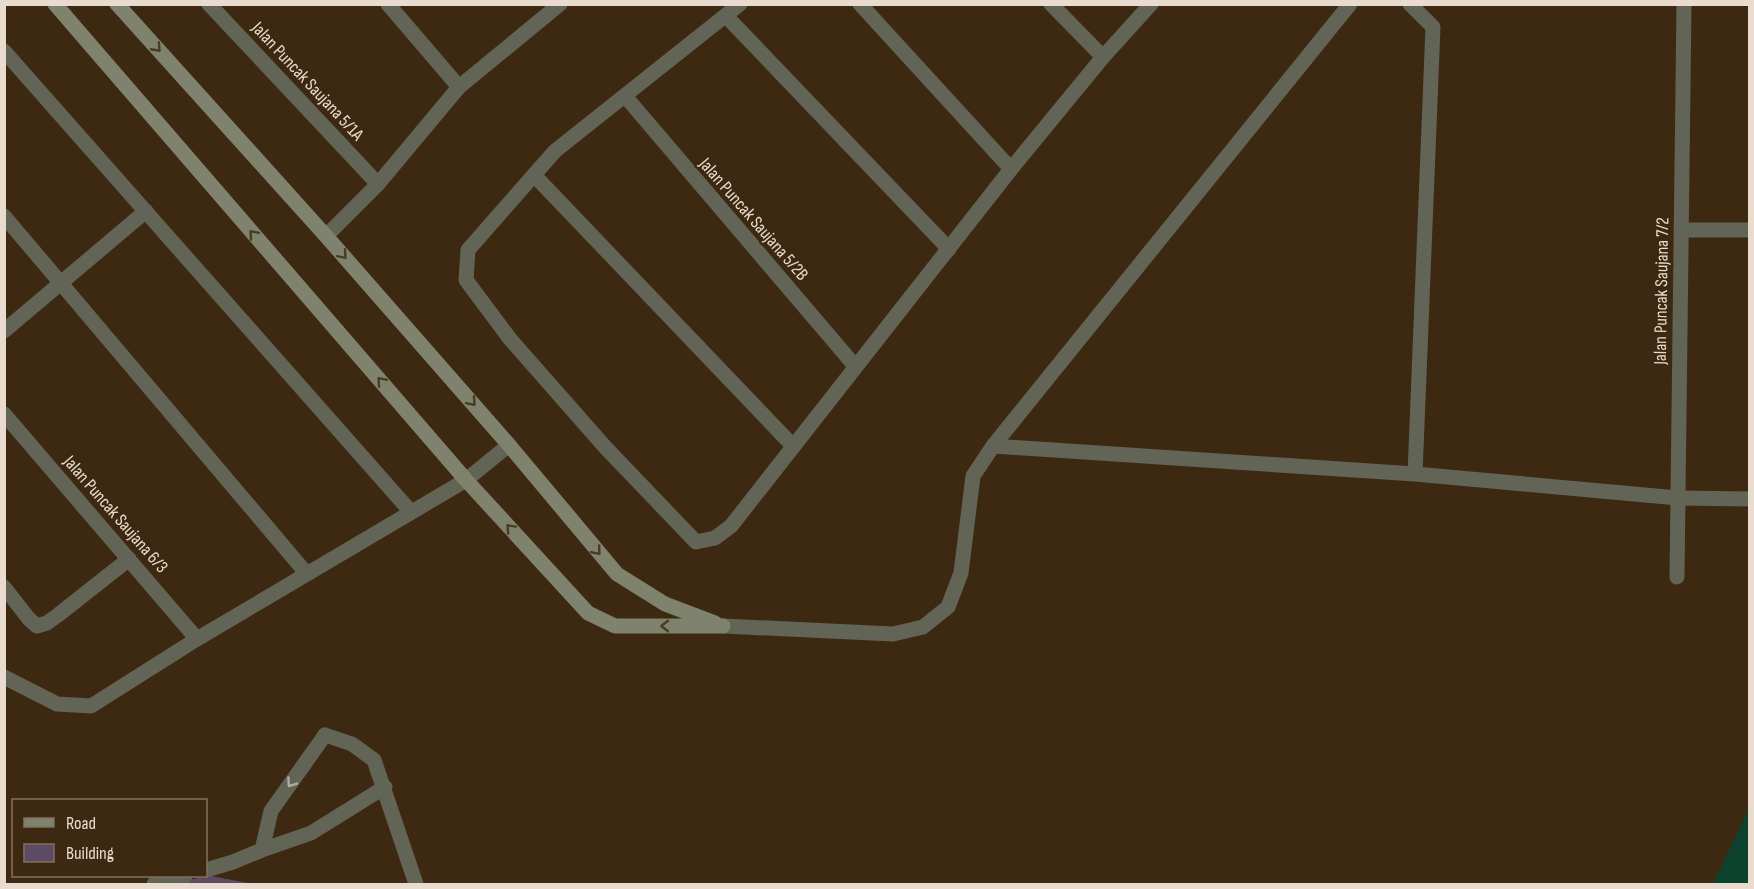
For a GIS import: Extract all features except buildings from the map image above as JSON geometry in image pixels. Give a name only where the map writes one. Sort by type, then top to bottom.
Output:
[{"type":"street","points":[[55,4],[466,480],[588,613],[615,626],[723,626],[893,634],[923,627],[948,607],[961,573],[973,476],[993,446],[1350,4]]},
{"type":"street","points":[[117,4],[326,236],[509,445],[617,574],[665,604],[723,626]]},
{"type":"street","name":"Jalan Puncak Saujana 5/1A","points":[[209,4],[378,184]]},
{"type":"street","points":[[388,4],[459,87]]},
{"type":"street","points":[[326,236],[378,184],[459,87],[539,10],[560,4]]},
{"type":"street","points":[[740,4],[555,151],[468,250],[466,280],[510,339],[613,455],[696,542],[715,538],[731,526],[1011,169],[1103,57],[1151,4]]},
{"type":"street","points":[[860,4],[1011,169]]},
{"type":"street","points":[[1051,4],[1103,57]]},
{"type":"street","points":[[1410,4],[1433,27],[1415,474]]},
{"type":"street","name":"Jalan Puncak Saujana 7/2","points":[[1677,577],[1684,4]]},
{"type":"street","points":[[726,16],[949,249]]},
{"type":"street","points":[[4,51],[411,512]]},
{"type":"street","name":"Jalan Puncak Saujana 5/2B","points":[[625,96],[855,366]]},
{"type":"street","points":[[534,175],[793,446]]},
{"type":"street","points":[[4,331],[146,211]]},
{"type":"street","points":[[4,216],[308,574]]},
{"type":"street","points":[[1682,230],[1749,230]]},
{"type":"street","name":"Jalan Puncak Saujana 6/3","points":[[4,414],[197,639]]},
{"type":"street","points":[[4,677],[57,704],[91,706],[197,639],[466,480],[509,445]]},
{"type":"street","points":[[993,446],[1415,474],[1678,498],[1749,499]]},
{"type":"street","points":[[4,587],[37,626],[47,623],[58,615],[129,559]]},
{"type":"street","points":[[262,850],[271,811],[325,735],[352,744],[374,760],[416,885]]},
{"type":"street","points":[[207,870],[311,833],[384,787]]},
{"type":"street","points":[[154,885],[182,877]]},
{"type":"green space","points":[[1749,809],[1749,884],[1713,884]]}]
